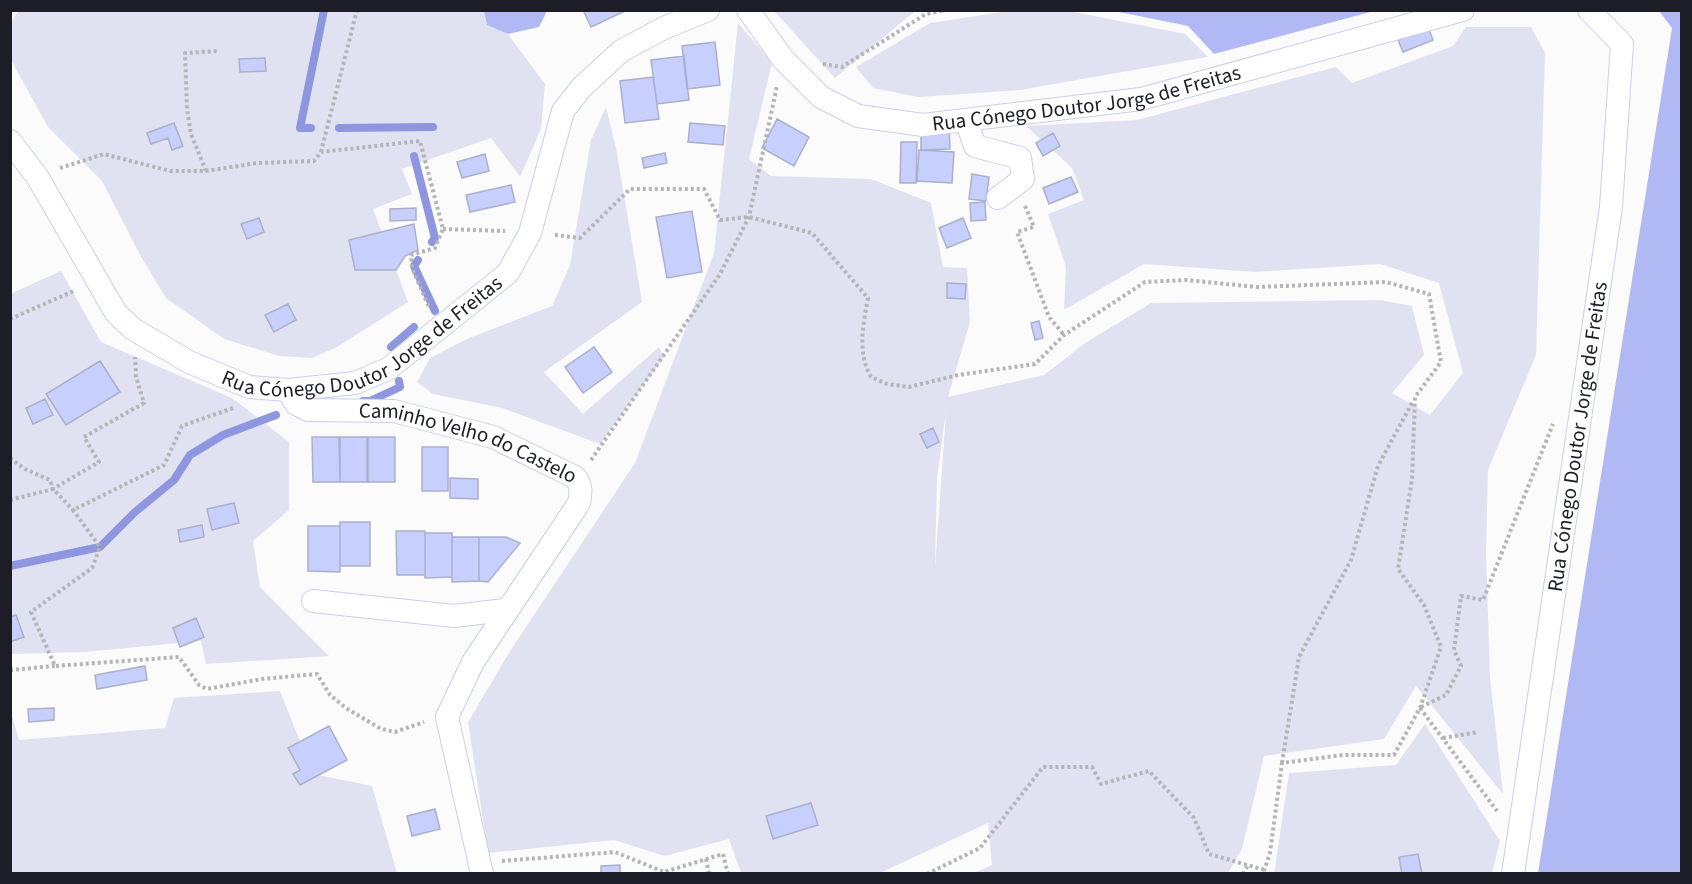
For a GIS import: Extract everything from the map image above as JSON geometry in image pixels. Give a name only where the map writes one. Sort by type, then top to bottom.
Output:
[{"type":"street","name":"Rua Cónego Doutor Jorge de Freitas","points":[[10,141],[38,178],[116,313],[133,329],[189,362],[249,387],[288,390],[355,383],[388,369],[508,273],[530,233],[563,111],[581,88],[621,51],[664,28],[708,10]]},
{"type":"street","name":"Rua Cónego Doutor Jorge de Freitas","points":[[749,11],[783,59],[820,97],[858,116],[923,125],[1141,99],[1463,10]]},
{"type":"street","name":"Rua Cónego Doutor Jorge de Freitas","points":[[1513,873],[1611,207],[1622,44],[1588,10]]},
{"type":"street","points":[[966,120],[975,146],[1020,158],[1023,179],[998,198]]},
{"type":"street","name":"Caminho Velho do Castelo","points":[[288,390],[296,404],[309,410],[394,411],[493,438],[578,481],[582,492],[579,503],[505,610],[473,662],[447,717]]},
{"type":"street","points":[[313,601],[454,616],[505,610]]},
{"type":"street","points":[[447,717],[481,868]]},
{"type":"path","points":[[38,178],[49,171],[104,154],[170,171],[206,171],[257,163],[314,161],[321,152],[357,10]]},
{"type":"path","points":[[578,481],[720,274],[749,217],[783,59],[842,67],[926,14],[946,10]]},
{"type":"path","points":[[206,171],[191,134],[187,109],[185,52],[219,51]]},
{"type":"path","points":[[321,152],[420,141],[443,229],[435,248],[411,255],[412,268],[432,316]]},
{"type":"path","points":[[443,229],[580,238],[630,189],[704,189],[720,220],[749,217],[812,233],[868,298],[862,327],[862,352],[871,377],[887,384],[920,386],[958,375],[1035,364],[1064,335],[1145,282],[1186,280],[1257,287],[1386,282],[1429,294],[1441,362],[1415,397],[1378,466],[1351,560],[1299,657],[1270,853],[1264,872],[1209,854],[1194,818],[1149,771],[1101,784],[1092,767],[1043,767],[980,848],[927,873]]},
{"type":"path","points":[[998,198],[1023,201],[1034,227],[1017,232],[1048,316],[1064,335]]},
{"type":"path","points":[[10,319],[96,281]]},
{"type":"path","points":[[10,500],[53,489],[99,462],[84,437],[144,403],[136,377],[133,329]]},
{"type":"path","points":[[74,510],[165,465],[182,426],[244,404],[249,387]]},
{"type":"path","points":[[1282,763],[1343,755],[1394,755],[1420,708],[1441,647],[1424,605],[1398,569],[1412,479],[1415,397]]},
{"type":"path","points":[[1420,708],[1446,694],[1461,666],[1454,651],[1461,597],[1483,600],[1556,416]]},
{"type":"path","points":[[10,458],[25,469],[50,480],[53,489],[74,510],[100,547],[92,568],[32,612],[55,666]]},
{"type":"path","points":[[10,670],[179,657],[199,685],[207,688],[262,679],[316,674],[330,695],[346,708],[381,729],[395,732],[435,716],[447,717]]},
{"type":"path","points":[[1420,708],[1517,838]]},
{"type":"path","points":[[1443,738],[1478,732]]},
{"type":"path","points":[[481,868],[615,852],[664,872],[723,854],[728,873]]},
{"type":"path","points":[[706,859],[709,873]]},
{"type":"path","points":[[1243,873],[1248,865]]},
{"type":"shaded area","points":[[19,10],[484,11],[487,25],[508,34],[545,84],[541,129],[520,177],[491,138],[402,169],[412,194],[373,209],[408,302],[337,347],[312,358],[279,356],[224,339],[166,298],[140,255],[102,181],[48,127],[11,60],[10,23]]},
{"type":"shaded area","points":[[484,10],[547,11],[539,27],[508,34],[487,25]]},
{"type":"shaded area","points":[[1015,10],[1069,11],[1185,34],[1208,57],[1020,90],[918,97],[873,88],[856,67],[930,23]]},
{"type":"shaded area","points":[[774,11],[915,11],[835,78]]},
{"type":"shaded area","points":[[1114,11],[1374,11],[1214,54],[1188,26]]},
{"type":"shaded area","points":[[1659,11],[1682,11],[1681,873],[1538,873],[1672,28]]},
{"type":"shaded area","points":[[738,23],[772,63],[749,159],[771,176],[871,179],[931,203],[943,267],[967,268],[970,322],[948,397],[1044,375],[1085,343],[1151,303],[1380,300],[1412,306],[1424,355],[1392,393],[1430,415],[1463,373],[1439,283],[1380,264],[1255,272],[1144,264],[1064,310],[1066,267],[1048,214],[1084,200],[1072,168],[1026,126],[1137,120],[1336,67],[1352,83],[1453,46],[1466,27],[1531,27],[1545,53],[1536,355],[1488,470],[1486,552],[1490,678],[1503,794],[1416,686],[1384,739],[1264,756],[1242,849],[1228,873],[974,873],[992,865],[988,823],[880,873],[741,873],[729,839],[665,856],[614,840],[488,853],[468,722],[512,648],[635,463],[714,253]],"holes":[[[946,412],[935,568],[937,478]]]},
{"type":"shaded area","points":[[606,107],[616,148],[642,302],[544,372],[583,414],[659,347],[664,357],[600,444],[502,408],[433,394],[417,382],[430,358],[469,338],[552,306],[570,265],[591,140]]},
{"type":"shaded area","points":[[61,271],[101,342],[232,398],[289,442],[289,510],[253,541],[260,587],[329,656],[206,664],[201,641],[84,652],[11,654],[10,294]]},
{"type":"shaded area","points":[[280,691],[313,774],[372,786],[397,873],[11,873],[10,709],[19,740],[165,728],[174,698]]},
{"type":"shaded area","points":[[1425,724],[1500,841],[1492,873],[1274,874],[1289,773],[1396,765]]},
{"type":"building","points":[[583,10],[627,10],[591,27]]},
{"type":"building","points":[[1428,27],[1433,40],[1403,52],[1398,40]]},
{"type":"building","points":[[715,42],[720,85],[687,89],[682,46]]},
{"type":"building","points":[[684,56],[689,100],[657,104],[651,60]]},
{"type":"building","points":[[265,58],[266,71],[240,72],[239,59]]},
{"type":"building","points":[[653,77],[659,119],[625,123],[620,81]]},
{"type":"building","points":[[777,119],[809,137],[794,166],[762,148]]},
{"type":"building","points":[[174,123],[183,146],[172,150],[168,138],[151,144],[147,133]]},
{"type":"building","points":[[690,123],[725,126],[723,145],[688,142]]},
{"type":"building","points":[[949,125],[950,149],[921,150],[921,126]]},
{"type":"building","points":[[1053,133],[1060,146],[1043,156],[1036,143]]},
{"type":"building","points":[[901,142],[917,142],[916,183],[900,183]]},
{"type":"building","points":[[919,150],[954,152],[952,183],[917,181]]},
{"type":"building","points":[[665,153],[667,163],[644,168],[642,158]]},
{"type":"building","points":[[485,154],[489,171],[462,178],[457,162]]},
{"type":"building","points":[[972,174],[989,177],[986,201],[969,199]]},
{"type":"building","points":[[1071,177],[1078,192],[1049,204],[1043,188]]},
{"type":"building","points":[[511,185],[515,202],[470,212],[466,195]]},
{"type":"building","points":[[985,202],[986,220],[971,221],[970,203]]},
{"type":"building","points":[[416,208],[416,220],[390,221],[390,209]]},
{"type":"building","points":[[692,211],[702,272],[667,278],[656,217]]},
{"type":"building","points":[[259,218],[264,232],[247,239],[241,224]]},
{"type":"building","points":[[963,218],[971,238],[947,248],[939,228]]},
{"type":"building","points":[[414,224],[418,250],[405,256],[396,270],[355,270],[349,240]]},
{"type":"building","points":[[947,283],[966,284],[965,299],[947,298]]},
{"type":"building","points":[[288,304],[296,320],[274,332],[265,315]]},
{"type":"building","points":[[1039,321],[1043,338],[1035,340],[1031,323]]},
{"type":"building","points":[[594,347],[612,372],[583,393],[565,367]]},
{"type":"building","points":[[100,361],[120,392],[66,425],[46,394]]},
{"type":"building","points":[[45,399],[53,415],[33,424],[26,408]]},
{"type":"building","points":[[933,428],[939,442],[927,448],[920,434]]},
{"type":"building","points":[[312,437],[339,437],[340,482],[313,482]]},
{"type":"building","points":[[340,437],[367,437],[367,482],[340,482]]},
{"type":"building","points":[[368,437],[395,437],[395,482],[368,482]]},
{"type":"building","points":[[422,447],[448,447],[448,491],[422,491]]},
{"type":"building","points":[[450,478],[478,479],[478,499],[450,498]]},
{"type":"building","points":[[234,503],[239,523],[212,530],[207,509]]},
{"type":"building","points":[[340,522],[370,522],[370,566],[340,566]]},
{"type":"building","points":[[202,525],[204,537],[180,542],[178,530]]},
{"type":"building","points":[[308,526],[340,526],[340,572],[308,571]]},
{"type":"building","points":[[396,531],[425,531],[425,575],[397,575]]},
{"type":"building","points":[[425,533],[452,533],[452,577],[425,578]]},
{"type":"building","points":[[452,537],[479,537],[479,581],[452,582]]},
{"type":"building","points":[[479,537],[506,537],[520,543],[488,582],[479,581]]},
{"type":"building","points":[[16,615],[24,637],[10,642],[10,617]]},
{"type":"building","points":[[196,618],[204,637],[180,647],[173,628]]},
{"type":"building","points":[[145,666],[147,680],[97,689],[95,675]]},
{"type":"building","points":[[54,708],[54,720],[29,722],[28,709]]},
{"type":"building","points":[[329,726],[347,760],[300,785],[293,774],[300,770],[288,748]]},
{"type":"building","points":[[811,803],[818,825],[773,839],[766,816]]},
{"type":"building","points":[[435,809],[440,829],[412,836],[407,816]]},
{"type":"building","points":[[1418,854],[1422,874],[1402,874],[1399,857]]},
{"type":"building","points":[[620,865],[620,874],[601,874],[601,866]]},
{"type":"waterway","points":[[311,128],[300,128],[324,10]]},
{"type":"waterway","points":[[339,128],[433,127]]},
{"type":"waterway","points":[[414,156],[435,238],[432,242]]},
{"type":"waterway","points":[[418,260],[414,266],[435,311]]},
{"type":"waterway","points":[[391,347],[414,327]]},
{"type":"waterway","points":[[363,401],[370,401],[400,387],[399,381]]},
{"type":"waterway","points":[[10,566],[100,547],[135,512],[174,480],[190,455],[223,435],[276,415]]}]
